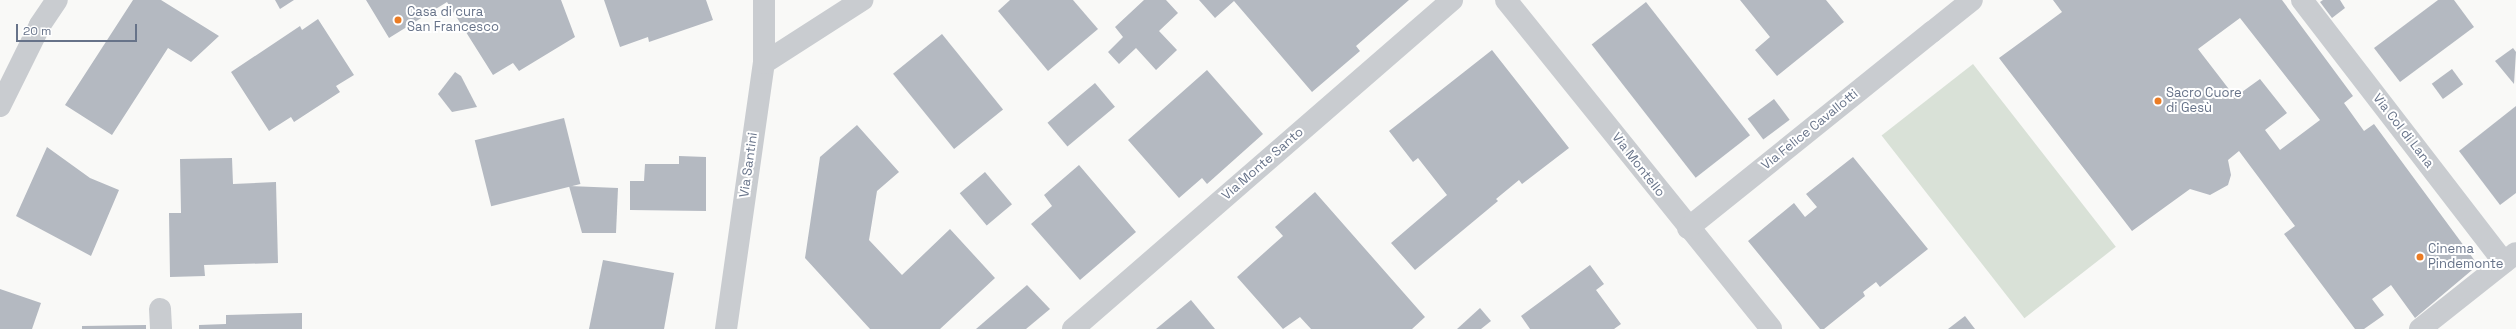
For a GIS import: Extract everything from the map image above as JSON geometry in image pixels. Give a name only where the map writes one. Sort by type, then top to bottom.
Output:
[{"type":"street","points":[[0,106],[40,25],[57,0]]},
{"type":"street","name":"Via Santini","points":[[726,329],[764,63],[764,0]]},
{"type":"street","points":[[764,63],[862,0]]},
{"type":"street","name":"Via Monte Santo","points":[[1073,329],[1452,0]]},
{"type":"street","name":"Via Montello","points":[[1506,0],[1688,228],[1771,329]]},
{"type":"street","name":"Via Felice Cavallotti","points":[[1688,228],[1972,0]]},
{"type":"street","name":"Via Col di Lana","points":[[2302,0],[2510,257]]},
{"type":"street","points":[[2420,329],[2510,257]]},
{"type":"shaded area","points":[[1973,64],[2116,247],[2024,318],[1882,135]]},
{"type":"building","points":[[133,0],[161,0],[219,36],[191,62],[168,48],[112,135],[65,105]]},
{"type":"building","points":[[275,0],[294,0],[280,9]]},
{"type":"building","points":[[366,0],[561,0],[575,37],[519,71],[513,63],[493,75],[447,2],[389,38]]},
{"type":"building","points":[[604,0],[706,0],[713,20],[649,42],[648,37],[620,47]]},
{"type":"building","points":[[1010,0],[1073,0],[1098,29],[1048,71],[998,11]]},
{"type":"building","points":[[1144,0],[1166,0],[1178,13],[1159,31],[1177,50],[1156,70],[1136,48],[1119,64],[1108,52],[1123,37],[1115,27]]},
{"type":"building","points":[[1199,0],[1409,0],[1356,46],[1360,51],[1312,92],[1234,1],[1215,18]]},
{"type":"building","points":[[1740,0],[1826,0],[1844,22],[1777,76],[1755,50],[1770,37]]},
{"type":"building","points":[[2053,0],[2282,0],[2353,96],[2344,103],[2364,131],[2374,124],[2478,265],[2415,318],[2391,285],[2372,299],[2384,315],[2364,329],[2355,329],[2284,234],[2295,226],[2239,151],[2228,160],[2231,175],[2228,185],[2210,195],[2190,189],[2132,231],[1999,58],[2062,12]],"holes":[[[2240,18],[2320,120],[2280,150],[2265,130],[2287,113],[2260,79],[2235,97],[2198,49]]]},
{"type":"building","points":[[2323,0],[2340,0],[2345,8],[2332,18],[2320,2]]},
{"type":"building","points":[[2438,0],[2454,0],[2474,27],[2400,82],[2374,48]]},
{"type":"building","points":[[1646,2],[1750,135],[1696,178],[1592,44]]},
{"type":"building","points":[[318,19],[354,75],[336,86],[340,92],[294,122],[291,117],[269,131],[231,72],[300,26],[302,30]]},
{"type":"building","points":[[942,34],[1003,109],[954,149],[893,74]]},
{"type":"building","points":[[2513,48],[2516,52],[2514,84],[2495,61]]},
{"type":"building","points":[[1492,50],[1569,148],[1522,184],[1519,180],[1496,199],[1498,201],[1415,270],[1391,243],[1447,195],[1418,158],[1413,162],[1389,131]]},
{"type":"building","points":[[2452,69],[2463,84],[2443,99],[2432,84]]},
{"type":"building","points":[[1207,70],[1263,134],[1207,184],[1202,178],[1179,198],[1128,140]]},
{"type":"building","points":[[455,72],[461,76],[477,107],[452,112],[438,94]]},
{"type":"building","points":[[1095,83],[1115,107],[1067,147],[1048,123]]},
{"type":"building","points":[[1774,99],[1790,120],[1763,140],[1748,119]]},
{"type":"building","points":[[2516,106],[2516,193],[2500,205],[2459,151]]},
{"type":"building","points":[[564,118],[580,184],[491,206],[475,140]]},
{"type":"building","points":[[857,125],[899,172],[877,191],[869,240],[902,275],[950,229],[995,278],[940,329],[870,329],[805,258],[820,157]]},
{"type":"building","points":[[47,147],[90,178],[119,190],[91,256],[16,216]]},
{"type":"building","points":[[679,156],[706,157],[706,211],[630,210],[630,181],[644,181],[645,164],[679,164]]},
{"type":"building","points":[[1853,157],[1928,249],[1880,287],[1876,282],[1863,292],[1865,296],[1824,329],[1820,329],[1748,241],[1794,203],[1805,217],[1817,207],[1806,194]]},
{"type":"building","points":[[232,158],[233,184],[276,182],[278,263],[204,265],[205,276],[170,277],[169,213],[181,213],[180,159]]},
{"type":"building","points":[[1079,165],[1136,232],[1080,280],[1031,224],[1052,206],[1044,195]]},
{"type":"building","points":[[985,172],[1012,204],[987,225],[960,193]]},
{"type":"building","points":[[569,186],[618,188],[616,233],[582,233]]},
{"type":"building","points":[[1315,192],[1425,317],[1412,329],[1311,329],[1300,317],[1283,329],[1237,277],[1283,236],[1275,227]]},
{"type":"building","points":[[603,260],[674,273],[664,329],[589,329]]},
{"type":"building","points":[[1590,265],[1604,284],[1596,290],[1621,324],[1614,329],[1530,329],[1521,316]]},
{"type":"building","points":[[1027,285],[1050,309],[1026,329],[976,329]]},
{"type":"building","points":[[0,289],[41,303],[32,329],[0,329]]},
{"type":"building","points":[[1191,300],[1215,329],[1156,329]]},
{"type":"building","points":[[1480,308],[1491,321],[1481,329],[1457,329]]},
{"type":"building","points":[[302,313],[302,329],[199,329],[199,325],[226,324],[226,315]]},
{"type":"building","points":[[1965,316],[1975,329],[1948,329]]},
{"type":"building","points":[[146,325],[146,329],[82,329],[82,326]]},
{"type":"place","name":"Casa di cura San Francesco","points":[[398,20]]},
{"type":"place","name":"Sacro Cuore di Gesù","points":[[2158,101]]},
{"type":"place","name":"Cinema Pindemonte","points":[[2420,257]]}]
